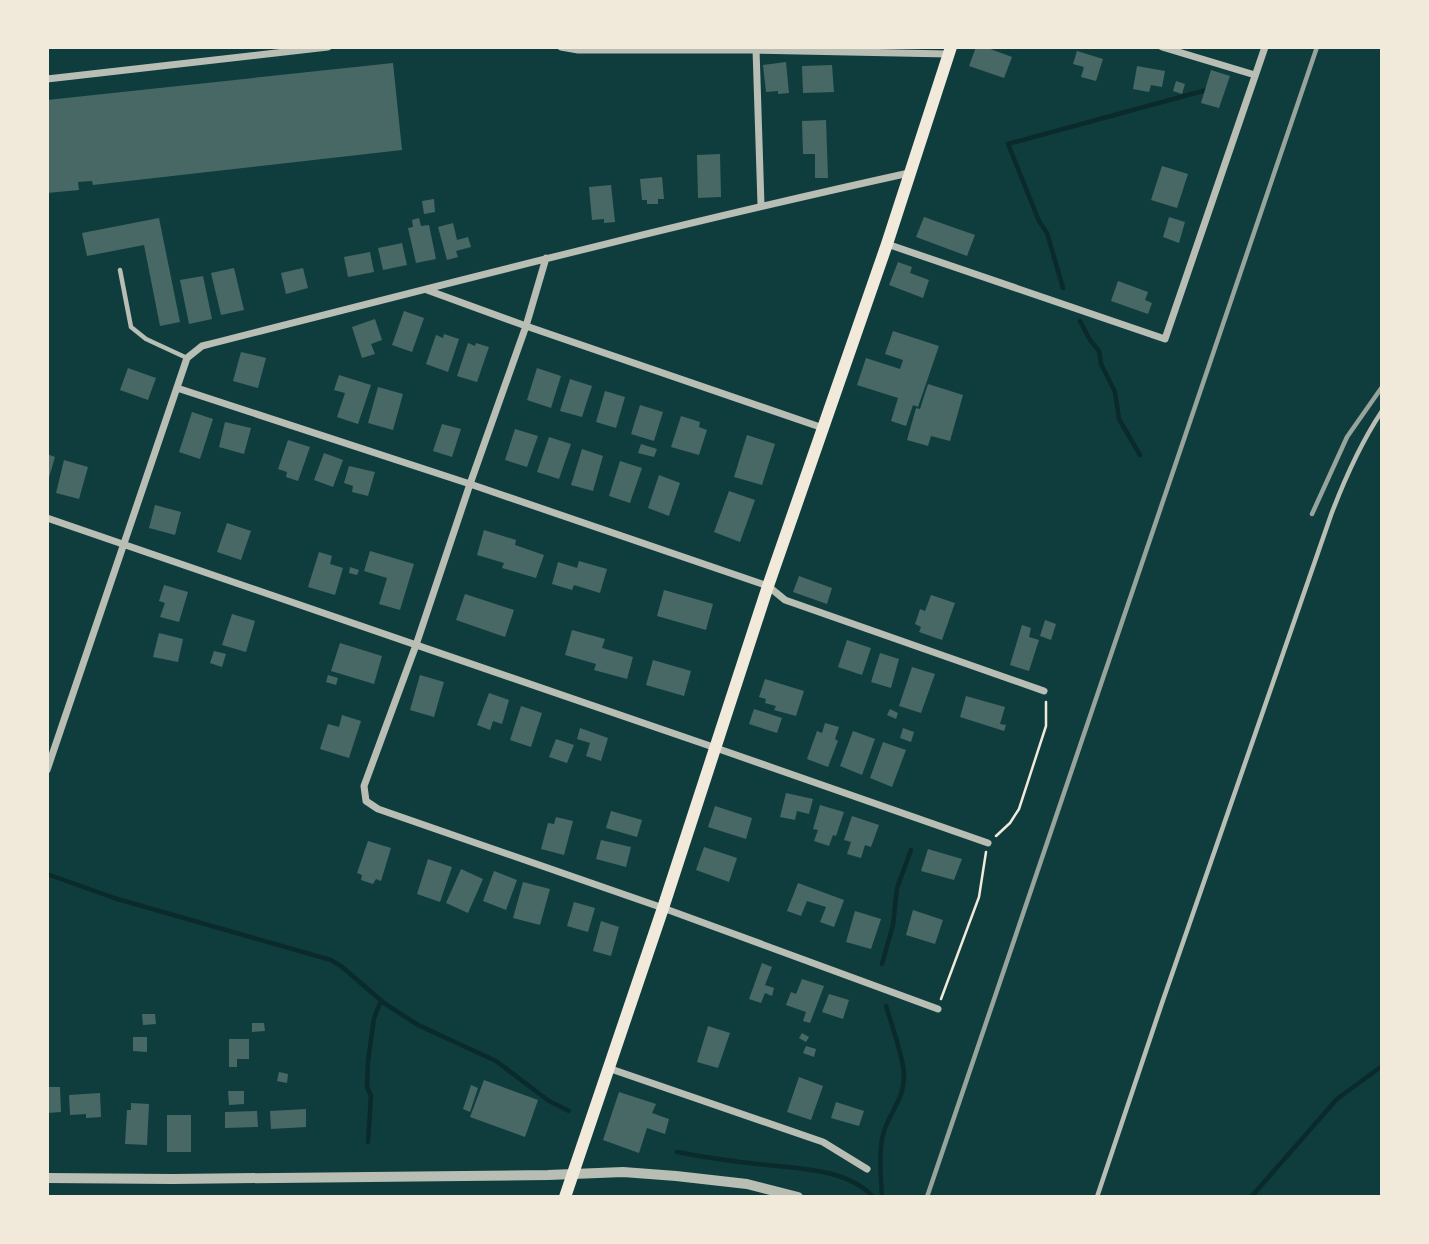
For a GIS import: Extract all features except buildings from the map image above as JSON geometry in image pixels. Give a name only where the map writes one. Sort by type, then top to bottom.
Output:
[{"type":"main road","points":[[565,1197],[768,586],[887,244],[950,51]]},
{"type":"street","points":[[47,79],[328,47]]},
{"type":"street","points":[[561,47],[578,50],[950,51]]},
{"type":"street","points":[[1162,47],[1255,75]]},
{"type":"street","points":[[887,244],[1165,339],[1265,47]]},
{"type":"street","points":[[756,49],[761,205]]},
{"type":"street","points":[[47,770],[187,358],[202,346],[761,205],[910,173]]},
{"type":"street","points":[[546,258],[526,326],[416,645],[364,786],[366,801],[378,809],[663,908],[938,1009]]},
{"type":"street","points":[[426,289],[823,428]]},
{"type":"street","points":[[177,388],[768,586],[785,600],[1044,691]]},
{"type":"street","points":[[47,518],[124,542],[988,843]]},
{"type":"street","points":[[608,1068],[823,1142],[867,1169]]},
{"type":"street","points":[[47,1178],[173,1179],[623,1172],[747,1184],[798,1197]]},
{"type":"lane","points":[[120,270],[131,327],[146,339],[187,358]]},
{"type":"lane","points":[[1097,1197],[1331,515],[1353,460],[1382,411]]},
{"type":"waterway","points":[[1063,288],[1047,233],[1039,221],[1008,144],[1210,89]]},
{"type":"waterway","points":[[1080,321],[1099,351],[1101,364],[1115,392],[1119,419],[1140,455]]},
{"type":"waterway","points":[[882,964],[893,925],[897,888],[911,850]]},
{"type":"waterway","points":[[47,874],[114,898],[331,960],[384,1003],[418,1025],[496,1061],[549,1101],[569,1111]]},
{"type":"waterway","points":[[368,1142],[371,1096],[367,1087],[368,1061],[374,1018],[381,1001]]},
{"type":"waterway","points":[[882,1197],[882,1138],[900,1098],[904,1075],[900,1051],[886,1006]]},
{"type":"waterway","points":[[1251,1197],[1337,1099],[1382,1066]]},
{"type":"waterway","points":[[677,1152],[819,1171],[849,1180],[873,1197]]},
{"type":"railway","points":[[927,1197],[1317,47]]},
{"type":"railway","points":[[1312,514],[1347,437],[1382,387]]}]
